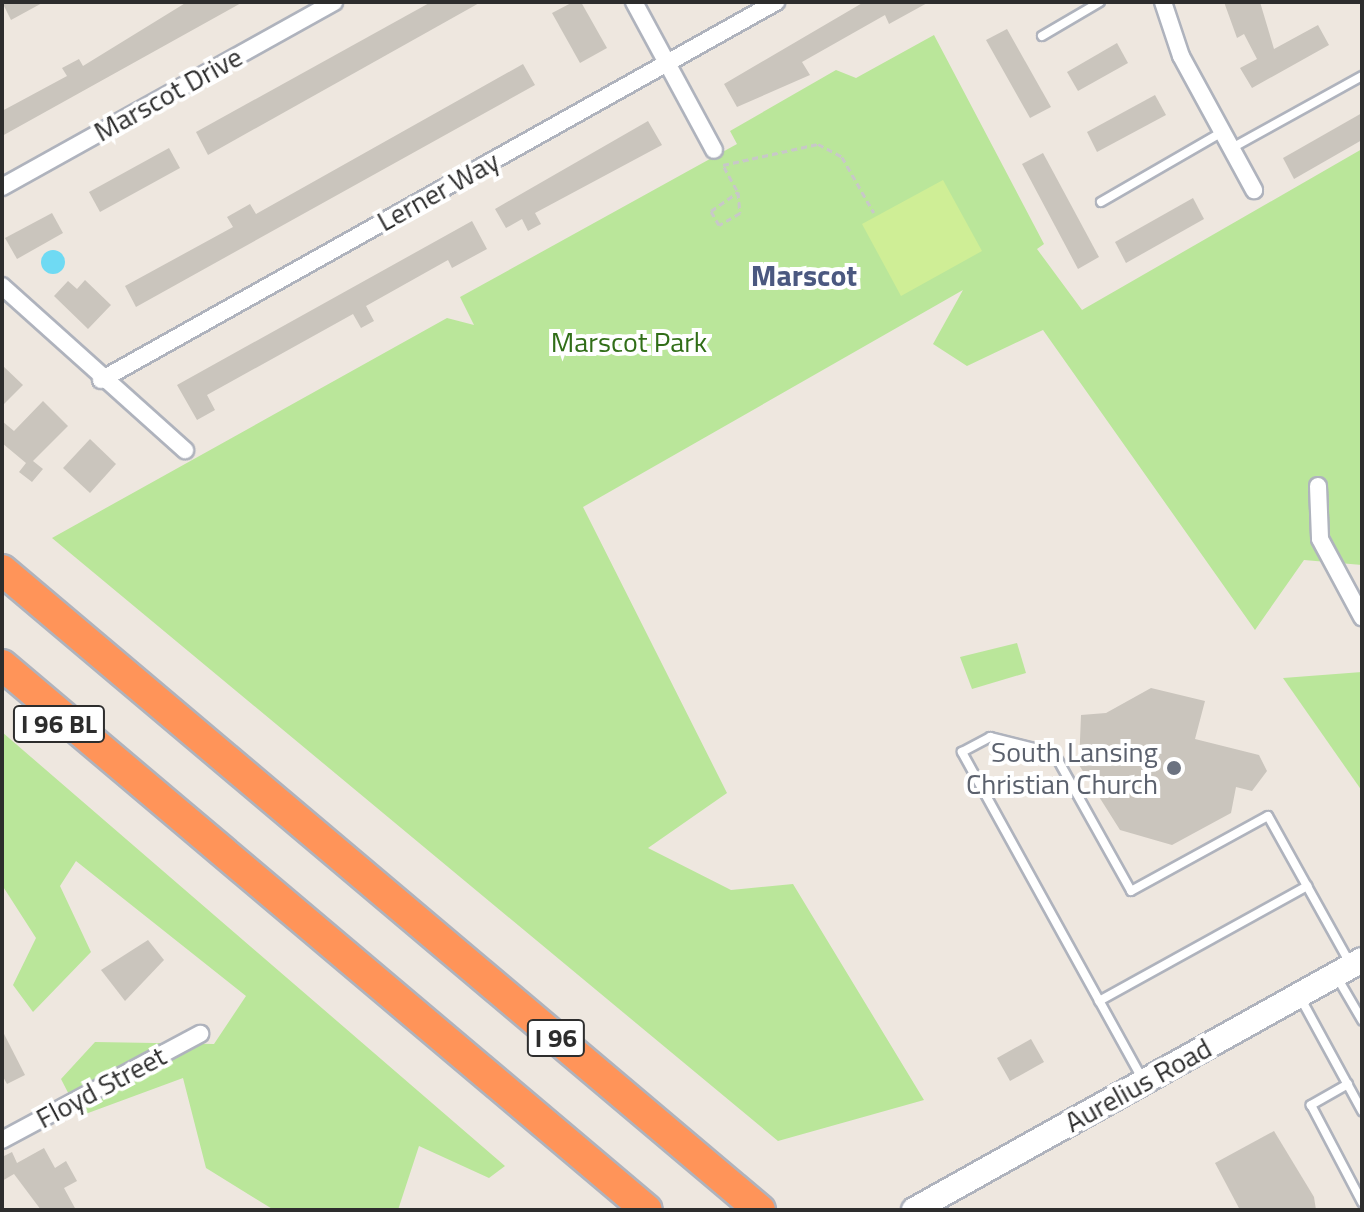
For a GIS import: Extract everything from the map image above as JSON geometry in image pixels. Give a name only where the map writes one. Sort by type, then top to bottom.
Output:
[{"type":"highway","name":"I 96","points":[[2,569],[760,1210]]},
{"type":"highway","name":"I 96","points":[[2,665],[647,1210]]},
{"type":"highway","name":"I 96 BL","points":[[2,687],[115,760]]},
{"type":"street","name":"Marscot Drive","points":[[2,187],[334,2]]},
{"type":"street","points":[[634,2],[714,150]]},
{"type":"street","name":"Lerner Way","points":[[101,380],[776,2]]},
{"type":"street","points":[[1163,2],[1166,21],[1219,134],[1254,190]]},
{"type":"street","points":[[2,286],[101,380],[185,450]]},
{"type":"street","points":[[1318,486],[1320,539],[1362,617]]},
{"type":"street","name":"Aurelius Road","points":[[914,1210],[1349,967]]},
{"type":"street","name":"Floyd Street","points":[[2,1140],[200,1034]]},
{"type":"lane","points":[[1042,36],[1100,2]]},
{"type":"lane","points":[[1228,151],[1362,76]]},
{"type":"lane","points":[[1101,202],[1219,134]]},
{"type":"lane","points":[[1143,1082],[962,752],[990,737],[1054,753],[1131,891],[1268,816],[1349,967],[1362,1020]]},
{"type":"lane","points":[[1099,1001],[1307,886]]},
{"type":"lane","points":[[1299,995],[1362,1111]]},
{"type":"lane","points":[[1348,1084],[1311,1105],[1362,1202]]},
{"type":"path","points":[[723,165],[818,144],[842,157],[874,213]]},
{"type":"path","points":[[714,150],[738,192],[740,213],[719,225],[711,211],[738,192]]},
{"type":"green space","name":"Marscot Park","points":[[934,35],[1044,244],[1037,249],[1082,310],[1362,149],[1362,565],[1304,560],[1255,630],[1043,330],[967,366],[933,344],[963,290],[583,507],[727,793],[648,848],[731,890],[793,884],[924,1100],[778,1141],[52,538],[447,318],[474,325],[460,297],[737,144],[730,131],[836,70],[856,78]]},
{"type":"green space","points":[[943,180],[982,251],[901,296],[862,224]]},
{"type":"green space","points":[[1017,643],[1026,673],[972,689],[960,657]]},
{"type":"green space","points":[[1362,672],[1362,791],[1283,678]]},
{"type":"green space","points":[[2,732],[505,1166],[489,1178],[419,1146],[398,1210],[274,1210],[206,1168],[183,1078],[80,1116],[61,1079],[95,1042],[214,1044],[246,996],[76,861],[60,886],[91,952],[33,1012],[13,985],[36,938],[2,885]]},
{"type":"water","points":[[53,250],[62,253],[65,262],[62,271],[53,274],[44,271],[41,262],[44,253]]},
{"type":"building","points":[[2,2],[44,2],[11,20]]},
{"type":"building","points":[[187,2],[243,2],[2,136],[2,111],[67,76],[62,68],[79,59],[83,66]]},
{"type":"building","points":[[431,2],[481,2],[208,155],[196,132]]},
{"type":"building","points":[[573,2],[581,2],[607,48],[580,63],[552,13]]},
{"type":"building","points":[[864,2],[929,2],[889,24],[885,15],[802,62],[810,75],[737,107],[724,84]]},
{"type":"building","points":[[1224,2],[1260,2],[1274,49],[1318,25],[1329,45],[1252,88],[1240,68],[1257,59],[1244,34],[1237,38]]},
{"type":"building","points":[[1007,29],[1051,107],[1030,118],[986,40]]},
{"type":"building","points":[[1117,43],[1128,63],[1078,91],[1067,72]]},
{"type":"building","points":[[523,64],[535,85],[136,307],[125,286],[233,227],[227,217],[250,204],[256,214]]},
{"type":"building","points":[[1155,95],[1166,115],[1097,152],[1087,132]]},
{"type":"building","points":[[1362,113],[1362,140],[1294,179],[1283,158]]},
{"type":"building","points":[[648,121],[662,145],[535,213],[541,224],[528,231],[522,219],[506,228],[495,209]]},
{"type":"building","points":[[169,148],[180,168],[100,212],[89,192]]},
{"type":"building","points":[[1043,153],[1099,257],[1078,269],[1022,164]]},
{"type":"building","points":[[1193,198],[1204,219],[1126,263],[1115,242]]},
{"type":"building","points":[[52,213],[63,233],[17,259],[5,238]]},
{"type":"building","points":[[472,221],[487,249],[452,268],[448,260],[366,306],[374,321],[361,328],[353,314],[207,395],[215,410],[197,420],[177,385]]},
{"type":"building","points":[[85,280],[111,305],[88,329],[54,296],[68,281],[77,289]]},
{"type":"building","points":[[2,365],[23,385],[2,406]]},
{"type":"building","points":[[43,401],[68,426],[33,461],[43,469],[32,482],[19,472],[26,463],[2,443],[2,421],[14,431]]},
{"type":"building","points":[[90,439],[116,464],[90,493],[63,468]]},
{"type":"building","name":"South Lansing Christian Church","points":[[1151,688],[1205,701],[1195,739],[1259,755],[1267,771],[1252,791],[1236,787],[1231,813],[1172,845],[1120,830],[1079,765],[1081,715],[1106,713]]},
{"type":"building","points":[[148,940],[164,960],[125,1001],[101,970]]},
{"type":"building","points":[[2,1030],[25,1075],[7,1084],[2,1075]]},
{"type":"building","points":[[1031,1039],[1044,1062],[1010,1081],[997,1058]]},
{"type":"building","points":[[1274,1131],[1314,1197],[1316,1210],[1240,1210],[1215,1163]]},
{"type":"building","points":[[44,1148],[55,1168],[66,1161],[77,1181],[64,1188],[76,1210],[41,1210],[14,1174],[2,1181],[2,1157],[12,1152],[17,1163]]},
{"type":"place","name":"South Lansing Christian Church","points":[[1174,768]]},
{"type":"district","name":"Marscot","points":[[804,275]]}]
